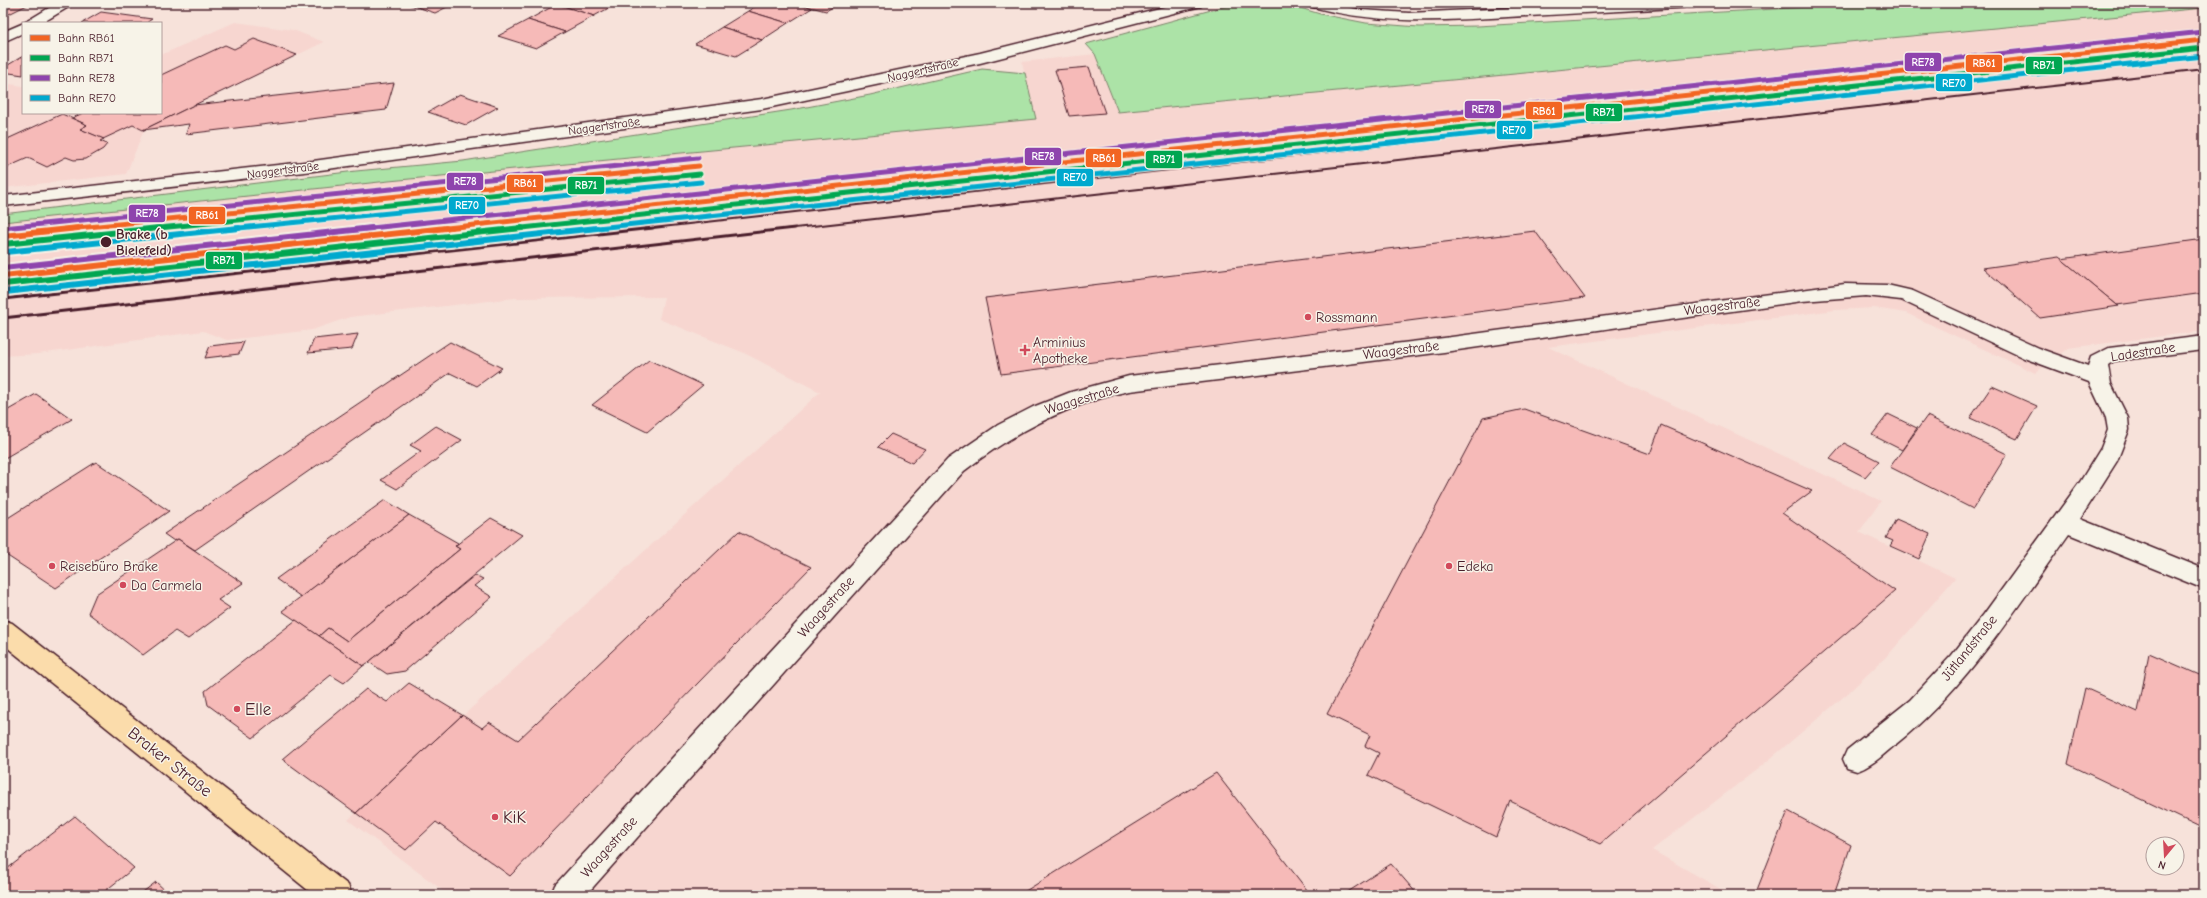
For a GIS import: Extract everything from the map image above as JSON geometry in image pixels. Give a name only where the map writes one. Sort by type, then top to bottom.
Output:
[{"type":"main road","name":"Braker Straße","points":[[3,630],[337,895]]},
{"type":"street","points":[[33,22],[68,3]]},
{"type":"street","name":"Naggertstraße","points":[[3,201],[321,165],[762,104],[826,92],[978,58],[1196,3]]},
{"type":"street","points":[[1314,3],[1343,11],[1426,17],[1694,3]]},
{"type":"street","points":[[3,38],[22,28]]},
{"type":"street","name":"Waagestraße","points":[[566,895],[956,465],[982,444],[1031,415],[1101,390],[1152,380],[1444,345],[1798,296],[1888,290],[1906,295],[2031,353],[2099,378]]},
{"type":"street","name":"Ladestraße","points":[[2099,378],[2098,362],[2109,355],[2204,343]]},
{"type":"street","name":"Jütlandstraße","points":[[1858,759],[1927,701],[1978,640],[2064,522],[2102,465],[2118,435],[2118,422],[2116,415],[2102,391],[2099,378]]},
{"type":"street","points":[[2064,522],[2204,579]]},
{"type":"shaded area","points":[[2204,8],[2204,331],[2068,348],[2035,373],[1906,313],[1874,308],[1835,310],[1548,347],[1881,501],[1859,532],[1955,578],[1890,653],[1848,693],[1764,764],[1652,850],[1731,895],[449,895],[348,820],[820,392],[742,352],[659,319],[664,297],[515,298],[350,317],[312,330],[227,340],[203,331],[38,354],[3,356],[3,222],[389,181],[1035,119],[1022,62],[1095,54],[1118,112]]},
{"type":"shaded area","points":[[235,22],[293,30],[324,42],[144,130],[126,174],[3,188],[3,83],[22,86],[22,114],[162,114],[162,55]]},
{"type":"green space","points":[[1237,3],[1284,3],[1320,14],[1366,23],[1419,27],[1478,26],[1879,3],[2204,3],[2204,8],[1118,112],[1095,54],[1086,44]]},
{"type":"green space","points":[[982,69],[1025,73],[1036,119],[389,181],[3,222],[3,214],[356,171],[463,161],[791,110],[870,95]]},
{"type":"building","points":[[3,3],[14,3],[27,5],[3,17]]},
{"type":"building","points":[[405,3],[455,3],[435,13]]},
{"type":"building","points":[[618,3],[594,16],[557,4]]},
{"type":"building","points":[[761,3],[795,3],[812,8],[788,23],[748,11]]},
{"type":"building","points":[[795,3],[839,3],[826,11]]},
{"type":"building","points":[[557,4],[594,16],[565,32],[528,20]]},
{"type":"building","points":[[748,11],[788,23],[762,40],[722,27]]},
{"type":"building","points":[[101,12],[152,19],[148,22],[84,22]]},
{"type":"building","points":[[528,20],[565,32],[536,48],[498,36]]},
{"type":"building","points":[[722,27],[762,40],[736,56],[695,44]]},
{"type":"building","points":[[254,39],[297,55],[143,130],[133,125],[103,139],[80,129],[87,125],[72,118],[81,114],[162,114],[162,75],[225,45],[234,49]]},
{"type":"building","points":[[22,57],[22,75],[3,72],[3,68]]},
{"type":"building","points":[[1089,67],[1105,113],[1069,116],[1055,70]]},
{"type":"building","points":[[394,83],[386,110],[186,134],[189,124],[143,130],[194,105]]},
{"type":"building","points":[[460,94],[498,107],[466,125],[428,112]]},
{"type":"building","points":[[62,114],[87,125],[80,129],[104,139],[100,141],[107,144],[103,149],[86,159],[74,160],[66,157],[47,167],[28,158],[3,169],[3,141]]},
{"type":"building","points":[[1535,231],[1585,298],[1001,374],[985,298]]},
{"type":"building","points":[[2204,239],[2204,293],[2117,305],[2061,259]]},
{"type":"building","points":[[2059,257],[2119,306],[2040,318],[1983,268]]},
{"type":"building","points":[[358,334],[352,349],[308,353],[314,339]]},
{"type":"building","points":[[244,342],[239,354],[205,358],[210,346]]},
{"type":"building","points":[[450,342],[502,368],[477,386],[450,373],[195,550],[178,539],[174,541],[164,534]]},
{"type":"building","points":[[649,360],[703,385],[647,432],[592,405]]},
{"type":"building","points":[[1992,386],[2037,406],[2017,439],[1970,418]]},
{"type":"building","points":[[36,394],[72,419],[3,459],[3,413]]},
{"type":"building","points":[[1524,409],[1650,454],[1661,425],[1812,491],[1782,513],[1895,591],[1600,844],[1510,801],[1496,837],[1368,775],[1379,753],[1365,746],[1370,735],[1327,714],[1483,418]]},
{"type":"building","points":[[1888,414],[1917,428],[1902,450],[1872,435]]},
{"type":"building","points":[[1927,416],[2007,454],[1973,509],[1890,467]]},
{"type":"building","points":[[436,426],[462,440],[397,489],[381,480],[421,451],[410,445]]},
{"type":"building","points":[[891,434],[925,449],[912,463],[878,447]]},
{"type":"building","points":[[1844,443],[1879,461],[1865,477],[1830,459]]},
{"type":"building","points":[[96,462],[169,511],[56,588],[3,553],[3,521]]},
{"type":"building","points":[[385,500],[409,515],[301,597],[276,579]]},
{"type":"building","points":[[409,515],[458,543],[455,546],[460,549],[347,641],[328,628],[319,636],[282,611]]},
{"type":"building","points":[[491,518],[522,535],[369,662],[363,666],[319,636],[328,628],[347,641],[460,549],[455,546]]},
{"type":"building","points":[[1896,519],[1930,534],[1919,559],[1890,546],[1893,541],[1886,538]]},
{"type":"building","points":[[739,531],[811,567],[510,876],[436,822],[406,850],[356,813],[462,715],[482,728],[489,722],[518,740]]},
{"type":"building","points":[[178,539],[243,583],[218,600],[230,608],[188,639],[175,631],[143,655],[88,613],[96,594]]},
{"type":"building","points":[[475,575],[483,579],[474,586],[492,597],[405,671],[387,674],[369,662]]},
{"type":"building","points":[[296,620],[363,666],[344,683],[331,675],[253,738],[208,705],[205,691]]},
{"type":"building","points":[[2149,653],[2204,677],[2204,829],[2068,764],[2085,688],[2138,712]]},
{"type":"building","points":[[409,683],[462,715],[356,813],[282,759],[366,689],[387,702]]},
{"type":"building","points":[[1216,773],[1311,895],[1019,895]]},
{"type":"building","points":[[1788,811],[1851,845],[1834,895],[1755,895]]},
{"type":"building","points":[[75,816],[134,868],[100,895],[3,895],[3,872]]},
{"type":"building","points":[[1391,864],[1418,895],[1343,895]]},
{"type":"building","points":[[156,882],[170,895],[139,895]]},
{"type":"railway","points":[[650,228],[2204,54]]},
{"type":"railway","points":[[786,229],[2204,69]]},
{"type":"railway","points":[[3,299],[650,228]]},
{"type":"railway","points":[[644,229],[650,228]]},
{"type":"railway","points":[[3,318],[795,228]]},
{"type":"rail line","name":"RE78","points":[[3,268],[2203,32]]},
{"type":"rail line","name":"RB61","points":[[3,276],[2204,40]]},
{"type":"rail line","name":"RB71","points":[[4,284],[2204,48]]},
{"type":"rail line","name":"RE70","points":[[5,292],[2204,56]]},
{"type":"rail line","name":"RE78","points":[[3,228],[698,158]]},
{"type":"rail line","name":"RB61","points":[[3,236],[699,166]]},
{"type":"rail line","name":"RB71","points":[[4,244],[700,174]]},
{"type":"rail line","name":"RE70","points":[[5,252],[701,182]]},
{"type":"place","name":"Brake (b Bielefeld)","points":[[106,242]]},
{"type":"place","name":"Rossmann","points":[[1308,317]]},
{"type":"place","name":"Arminius Apotheke","points":[[1025,350]]},
{"type":"place","name":"Reisebüro Brake","points":[[52,566]]},
{"type":"place","name":"Edeka","points":[[1449,566]]},
{"type":"place","name":"Da Carmela","points":[[123,585]]},
{"type":"place","name":"Elle","points":[[237,709]]},
{"type":"place","name":"KiK","points":[[495,817]]}]
